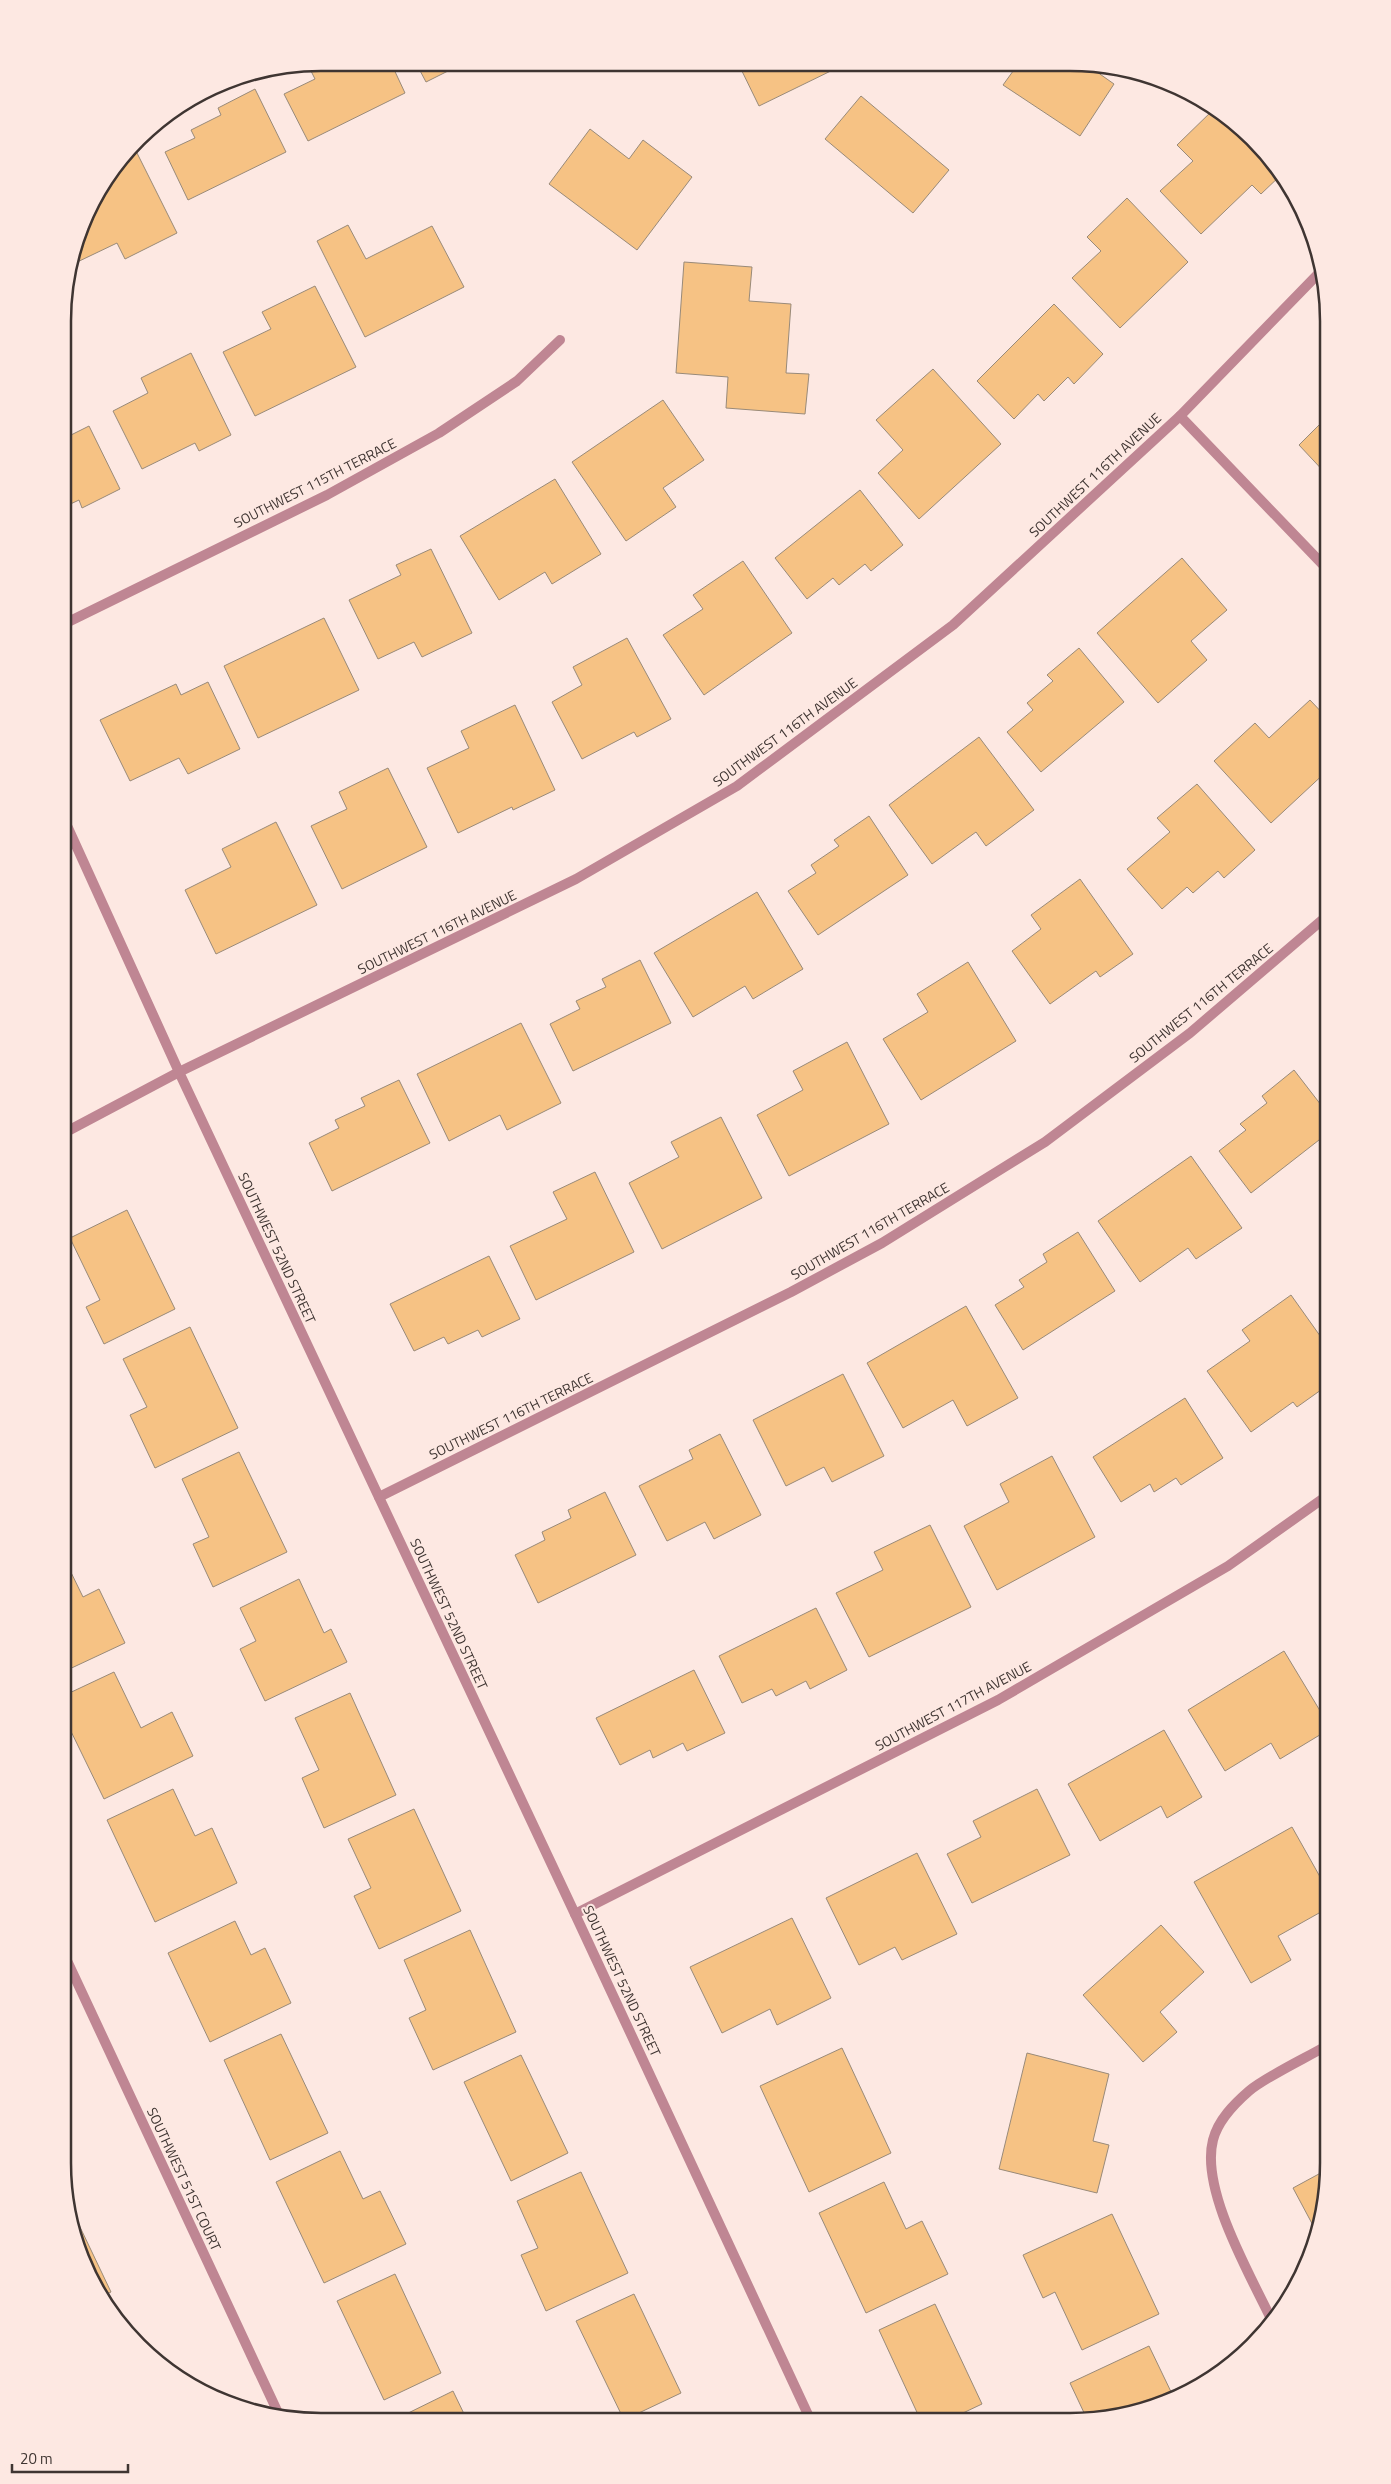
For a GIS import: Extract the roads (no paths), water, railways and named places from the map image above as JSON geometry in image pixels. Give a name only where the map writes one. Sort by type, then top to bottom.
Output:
[{"type":"street","name":"SOUTHWEST 116TH AVENUE","points":[[71,1129],[179,1072],[576,879],[737,786],[953,625],[1180,416],[1316,276]]},
{"type":"street","name":"SOUTHWEST 115TH TERRACE","points":[[71,621],[327,495],[439,433],[517,381],[560,340]]},
{"type":"street","points":[[1180,416],[1320,562]]},
{"type":"street","name":"SOUTHWEST 52ND STREET","points":[[71,834],[179,1072],[807,2413]]},
{"type":"street","name":"SOUTHWEST 116TH TERRACE","points":[[379,1497],[782,1296],[882,1243],[1045,1142],[1190,1033],[1320,922]]},
{"type":"street","name":"SOUTHWEST 117TH AVENUE","points":[[575,1914],[998,1700],[1228,1566],[1320,1502]]},
{"type":"street","name":"SOUTHWEST 51ST COURT","points":[[71,1969],[276,2409]]},
{"type":"street","points":[[1268,2315],[1224,2218],[1215,2190],[1211,2164],[1213,2140],[1220,2124],[1230,2110],[1250,2090],[1320,2050]]}]
